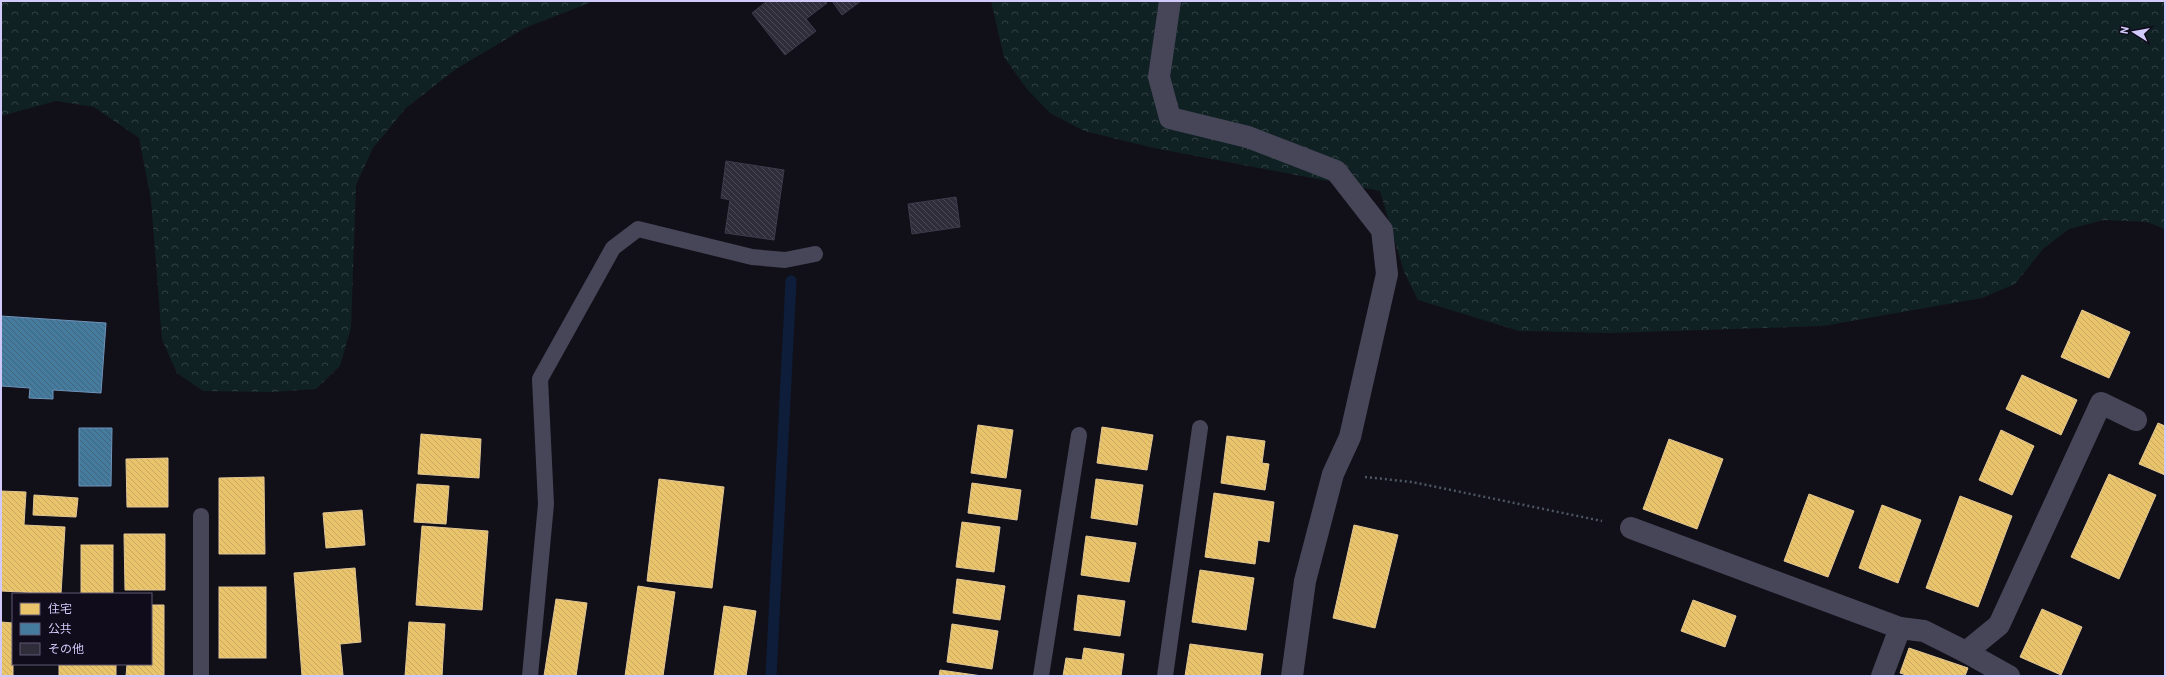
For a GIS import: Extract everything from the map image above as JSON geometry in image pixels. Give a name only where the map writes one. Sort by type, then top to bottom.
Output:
[{"type":"street","points":[[1170,1],[1159,76],[1170,118],[1248,137],[1336,171],[1382,230],[1387,274],[1350,437],[1333,474],[1305,581],[1292,676]]},
{"type":"street","points":[[1966,652],[1999,625],[2101,403],[2136,420]]},
{"type":"street","points":[[1632,528],[1900,628],[1924,631],[2009,676]]},
{"type":"street","points":[[1882,676],[1900,628]]},
{"type":"lane","points":[[530,676],[546,504],[540,379],[613,248],[638,229],[752,257],[784,260],[815,254]]},
{"type":"lane","points":[[1165,676],[1200,428]]},
{"type":"lane","points":[[1041,676],[1079,434]]},
{"type":"lane","points":[[201,516],[201,676]]},
{"type":"path","points":[[1333,474],[1412,482],[1547,508],[1632,528]]},
{"type":"green space","points":[[1,1],[594,1],[525,28],[456,69],[406,108],[373,148],[356,185],[351,328],[340,366],[316,389],[273,392],[203,391],[177,373],[162,340],[151,200],[139,138],[94,107],[56,101],[1,116]]},
{"type":"green space","points":[[991,1],[2165,1],[2165,229],[2147,222],[2104,220],[2069,229],[2043,249],[2015,284],[1982,298],[1823,326],[1610,333],[1519,331],[1418,300],[1404,272],[1380,191],[1154,148],[1084,131],[1050,113],[1026,88],[1004,57]]},
{"type":"building: 住宅","points":[[2082,310],[2130,332],[2109,378],[2061,357]]},
{"type":"building: 住宅","points":[[2022,375],[2077,400],[2061,435],[2006,409]]},
{"type":"building: 住宅","points":[[2158,423],[2165,426],[2165,475],[2139,464]]},
{"type":"building: 住宅","points":[[978,425],[1013,430],[1006,478],[971,473]]},
{"type":"building: 住宅","points":[[1102,427],[1153,435],[1147,470],[1097,463]]},
{"type":"building: 住宅","points":[[2001,430],[2034,446],[2012,495],[1979,480]]},
{"type":"building: 住宅","points":[[421,434],[481,439],[479,478],[418,474]]},
{"type":"building: 住宅","points":[[1227,436],[1265,441],[1262,463],[1269,464],[1265,490],[1221,483]]},
{"type":"building: 住宅","points":[[1669,439],[1723,459],[1697,529],[1643,509]]},
{"type":"building: 住宅","points":[[168,458],[168,507],[127,507],[126,459]]},
{"type":"building: 住宅","points":[[2109,474],[2156,495],[2119,579],[2071,557]]},
{"type":"building: 住宅","points":[[264,477],[265,554],[219,554],[219,478]]},
{"type":"building: 住宅","points":[[659,479],[724,487],[712,588],[647,581]]},
{"type":"building: 住宅","points":[[1096,479],[1143,485],[1137,525],[1091,518]]},
{"type":"building: 住宅","points":[[972,483],[1021,490],[1017,520],[968,513]]},
{"type":"building: 住宅","points":[[417,484],[449,486],[446,524],[414,522]]},
{"type":"building: 住宅","points":[[1,491],[26,492],[24,525],[65,527],[61,593],[1,591]]},
{"type":"building: 住宅","points":[[1214,493],[1274,502],[1269,542],[1258,540],[1255,564],[1205,557]]},
{"type":"building: 住宅","points":[[1809,494],[1854,511],[1828,577],[1784,561]]},
{"type":"building: 住宅","points":[[34,495],[78,498],[76,517],[33,515]]},
{"type":"building: 住宅","points":[[1960,496],[2012,516],[1978,607],[1926,588]]},
{"type":"building: 住宅","points":[[1882,505],[1921,520],[1898,583],[1859,568]]},
{"type":"building: 住宅","points":[[362,510],[365,545],[326,548],[323,513]]},
{"type":"building: 住宅","points":[[962,522],[1000,527],[994,572],[956,567]]},
{"type":"building: 住宅","points":[[1354,525],[1398,535],[1375,628],[1333,618]]},
{"type":"building: 住宅","points":[[422,526],[488,531],[482,610],[416,605]]},
{"type":"building: 住宅","points":[[124,534],[165,534],[165,590],[125,590]]},
{"type":"building: 住宅","points":[[1086,536],[1136,543],[1129,582],[1081,575]]},
{"type":"building: 住宅","points":[[81,545],[113,545],[113,593],[81,593]]},
{"type":"building: 住宅","points":[[355,568],[361,642],[340,644],[343,675],[302,676],[294,573]]},
{"type":"building: 住宅","points":[[1200,570],[1254,578],[1246,630],[1192,622]]},
{"type":"building: 住宅","points":[[957,579],[1005,586],[1000,620],[953,613]]},
{"type":"building: 住宅","points":[[638,586],[675,592],[663,676],[625,676]]},
{"type":"building: 住宅","points":[[219,587],[266,587],[266,658],[219,658]]},
{"type":"building: 住宅","points":[[1078,595],[1125,601],[1120,636],[1074,630]]},
{"type":"building: 住宅","points":[[556,599],[587,603],[576,676],[544,676]]},
{"type":"building: 住宅","points":[[1693,600],[1736,616],[1725,647],[1681,631]]},
{"type":"building: 住宅","points":[[152,605],[164,605],[164,676],[126,676],[127,665],[152,665]]},
{"type":"building: 住宅","points":[[724,606],[756,611],[746,676],[714,676]]},
{"type":"building: 住宅","points":[[2042,609],[2082,627],[2061,675],[2020,657]]},
{"type":"building: 住宅","points":[[1,622],[12,623],[13,676],[1,676]]},
{"type":"building: 住宅","points":[[409,622],[445,624],[442,676],[405,676]]},
{"type":"building: 住宅","points":[[952,624],[998,631],[992,669],[947,662]]},
{"type":"building: 住宅","points":[[1190,644],[1263,654],[1260,676],[1185,676]]},
{"type":"building: 住宅","points":[[1084,648],[1124,654],[1121,676],[1063,676],[1066,658],[1082,660]]},
{"type":"building: 住宅","points":[[1909,648],[1968,668],[1965,676],[1909,676],[1900,673]]},
{"type":"building: 住宅","points":[[59,665],[116,665],[116,676],[59,676]]},
{"type":"building: 住宅","points":[[940,670],[982,676],[939,676]]},
{"type":"building: 公共","points":[[1,316],[106,323],[101,393],[53,390],[53,399],[29,398],[30,388],[1,386]]},
{"type":"building: 公共","points":[[79,428],[112,428],[111,486],[79,486]]},
{"type":"building: その他","points":[[767,1],[825,1],[827,3],[806,19],[816,31],[785,55],[752,13]]},
{"type":"building: その他","points":[[832,1],[861,1],[842,15]]},
{"type":"building: その他","points":[[726,161],[784,170],[774,240],[725,233],[730,200],[721,198]]},
{"type":"building: その他","points":[[956,197],[960,227],[912,234],[908,204]]},
{"type":"waterway","points":[[771,676],[791,281]]}]
